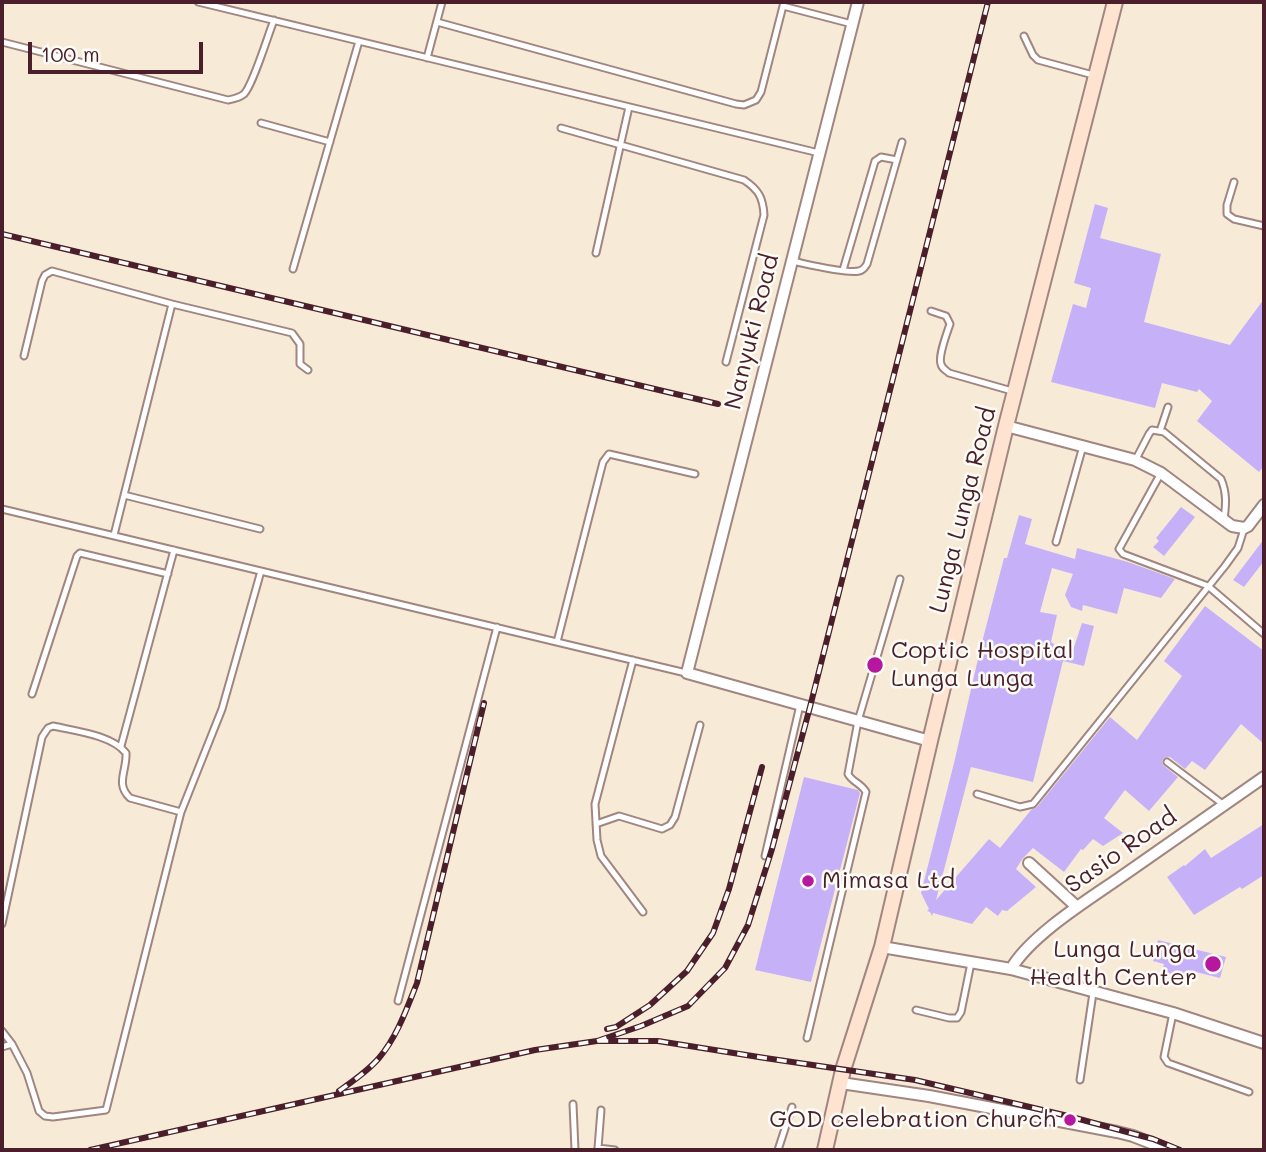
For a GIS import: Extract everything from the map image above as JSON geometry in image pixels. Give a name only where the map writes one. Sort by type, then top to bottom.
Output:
[{"type":"main road","name":"Lunga Lunga Road","points":[[825,1150],[843,1070],[882,947],[1006,426],[1115,2]]},
{"type":"street","name":"Nanyuki Road","points":[[687,673],[858,2]]},
{"type":"street","points":[[1006,426],[1135,460],[1161,472],[1233,526],[1244,528],[1264,505]]},
{"type":"street","points":[[687,673],[930,741]]},
{"type":"street","name":"Sasio Road","points":[[1011,969],[1032,943],[1077,907],[1264,777]]},
{"type":"street","points":[[1029,863],[1077,907]]},
{"type":"street","points":[[882,947],[1011,969],[1173,1013],[1264,1043]]},
{"type":"street","points":[[841,1083],[929,1096],[1117,1132],[1169,1150]]},
{"type":"lane","points":[[198,2],[819,153]]},
{"type":"lane","points":[[427,58],[442,2]]},
{"type":"lane","points":[[437,22],[744,105],[757,100],[761,92],[784,4],[852,24]]},
{"type":"lane","points":[[2,42],[228,100],[237,99],[244,94],[250,84],[274,20]]},
{"type":"lane","points":[[1024,36],[1038,60],[1096,76]]},
{"type":"lane","points":[[293,269],[359,41]]},
{"type":"lane","points":[[596,253],[629,107]]},
{"type":"lane","points":[[261,123],[330,142]]},
{"type":"lane","points":[[561,128],[744,180],[756,187],[764,204],[764,215],[726,362]]},
{"type":"lane","points":[[792,261],[857,272],[863,270],[902,142]]},
{"type":"lane","points":[[843,270],[874,161],[881,157],[897,160]]},
{"type":"lane","points":[[1234,182],[1227,214],[1234,219],[1264,226]]},
{"type":"lane","points":[[24,356],[42,281],[45,275],[52,271],[292,333],[300,344],[300,364],[308,370]]},
{"type":"lane","points":[[114,535],[172,304]]},
{"type":"lane","points":[[931,310],[946,316],[950,324],[942,354],[941,363],[944,369],[949,373],[1015,391]]},
{"type":"lane","points":[[1160,431],[1168,407]]},
{"type":"lane","points":[[1135,460],[1152,430],[1160,431],[1221,479],[1227,500],[1224,520]]},
{"type":"lane","points":[[1056,542],[1083,446]]},
{"type":"lane","points":[[557,642],[603,462],[610,454],[695,474]]},
{"type":"lane","points":[[1161,472],[1119,549],[1123,554],[1208,586],[1264,634]]},
{"type":"lane","points":[[124,495],[260,528]]},
{"type":"lane","points":[[2,509],[687,673]]},
{"type":"lane","points":[[977,794],[1020,807],[1033,804],[1238,548],[1244,528]]},
{"type":"lane","points":[[121,747],[174,550]]},
{"type":"lane","points":[[32,694],[80,553],[168,574]]},
{"type":"lane","points":[[2,1031],[27,1073],[39,1111],[53,1117],[106,1110],[181,812],[222,709],[261,571]]},
{"type":"lane","points":[[807,1038],[866,792],[848,774],[858,721],[900,579]]},
{"type":"lane","points":[[398,1001],[497,627]]},
{"type":"lane","points":[[633,660],[595,804],[597,840],[601,856],[643,912]]},
{"type":"lane","points":[[765,856],[800,705]]},
{"type":"lane","points":[[596,824],[619,816],[662,829],[670,825],[675,817],[700,725]]},
{"type":"lane","points":[[2,924],[42,737],[48,727],[108,740],[121,747],[127,753],[122,783],[126,794],[130,798],[181,812]]},
{"type":"lane","points":[[1167,762],[1223,805]]},
{"type":"lane","points":[[916,1010],[957,1018],[961,1012],[971,963]]},
{"type":"lane","points":[[1080,1080],[1093,993]]},
{"type":"lane","points":[[1173,1013],[1164,1057],[1168,1063],[1249,1092]]},
{"type":"lane","points":[[2,1047],[12,1044]]},
{"type":"lane","points":[[573,1104],[575,1150]]},
{"type":"lane","points":[[778,1150],[792,1107]]},
{"type":"lane","points":[[601,1110],[598,1149],[615,1150]]},
{"type":"building","points":[[1095,204],[1108,208],[1100,238],[1161,254],[1144,322],[1230,345],[1264,299],[1264,466],[1259,472],[1197,421],[1212,401],[1199,389],[1197,392],[1162,383],[1155,408],[1051,382],[1073,304],[1086,308],[1091,288],[1074,283]]},
{"type":"building","points":[[1181,507],[1195,517],[1164,556],[1153,547],[1159,541],[1156,538]]},
{"type":"building","points":[[1019,515],[1032,519],[1025,544],[1075,559],[1077,548],[1175,579],[1161,598],[1124,588],[1117,614],[1083,605],[1082,611],[1071,607],[1065,595],[1073,574],[1052,568],[1040,612],[1057,615],[1051,642],[1054,644],[1053,649],[1072,653],[1082,623],[1094,626],[1084,666],[1063,661],[1033,782],[971,767],[936,900],[989,839],[1000,848],[1110,717],[1137,740],[1182,676],[1164,661],[1205,606],[1264,651],[1264,744],[1241,724],[1205,770],[1192,761],[1185,769],[1170,757],[1164,758],[1163,765],[1178,777],[1149,811],[1125,790],[1104,818],[1123,833],[1103,846],[1093,839],[1081,849],[1064,872],[1033,848],[1016,869],[1036,887],[1007,911],[1002,910],[998,916],[986,907],[972,924],[933,913],[932,916],[927,911],[929,909],[921,893],[981,646],[1004,558],[1007,558]]},
{"type":"building","points":[[1264,539],[1264,561],[1244,587],[1233,580]]},
{"type":"building","name":"Mimasa Ltd","points":[[804,777],[858,790],[860,793],[811,982],[755,970]]},
{"type":"building","points":[[1264,824],[1264,875],[1194,915],[1167,877],[1205,849],[1211,858]]},
{"type":"building","points":[[1158,940],[1226,957],[1220,978],[1188,970],[1187,977],[1162,972],[1164,964],[1153,961]]},
{"type":"railway","points":[[597,1041],[688,1006],[725,968],[748,925],[772,849],[810,707],[988,2]]},
{"type":"railway","points":[[2,234],[718,404]]},
{"type":"railway","points":[[339,1091],[360,1076],[385,1050],[401,1022],[417,983],[484,703]]},
{"type":"railway","points":[[607,1029],[616,1027],[650,1005],[687,971],[713,933],[729,889],[762,767]]},
{"type":"railway","points":[[90,1150],[535,1050],[597,1041],[658,1041],[915,1080],[1068,1116],[1153,1139],[1180,1150]]},
{"type":"place","name":"Coptic Hospital Lunga Lunga","points":[[875,665]]},
{"type":"place","name":"Mimasa Ltd","points":[[808,881]]},
{"type":"place","name":"Lunga Lunga Health Center","points":[[1213,964]]},
{"type":"place","name":"GOD celebration church","points":[[1070,1120]]}]
